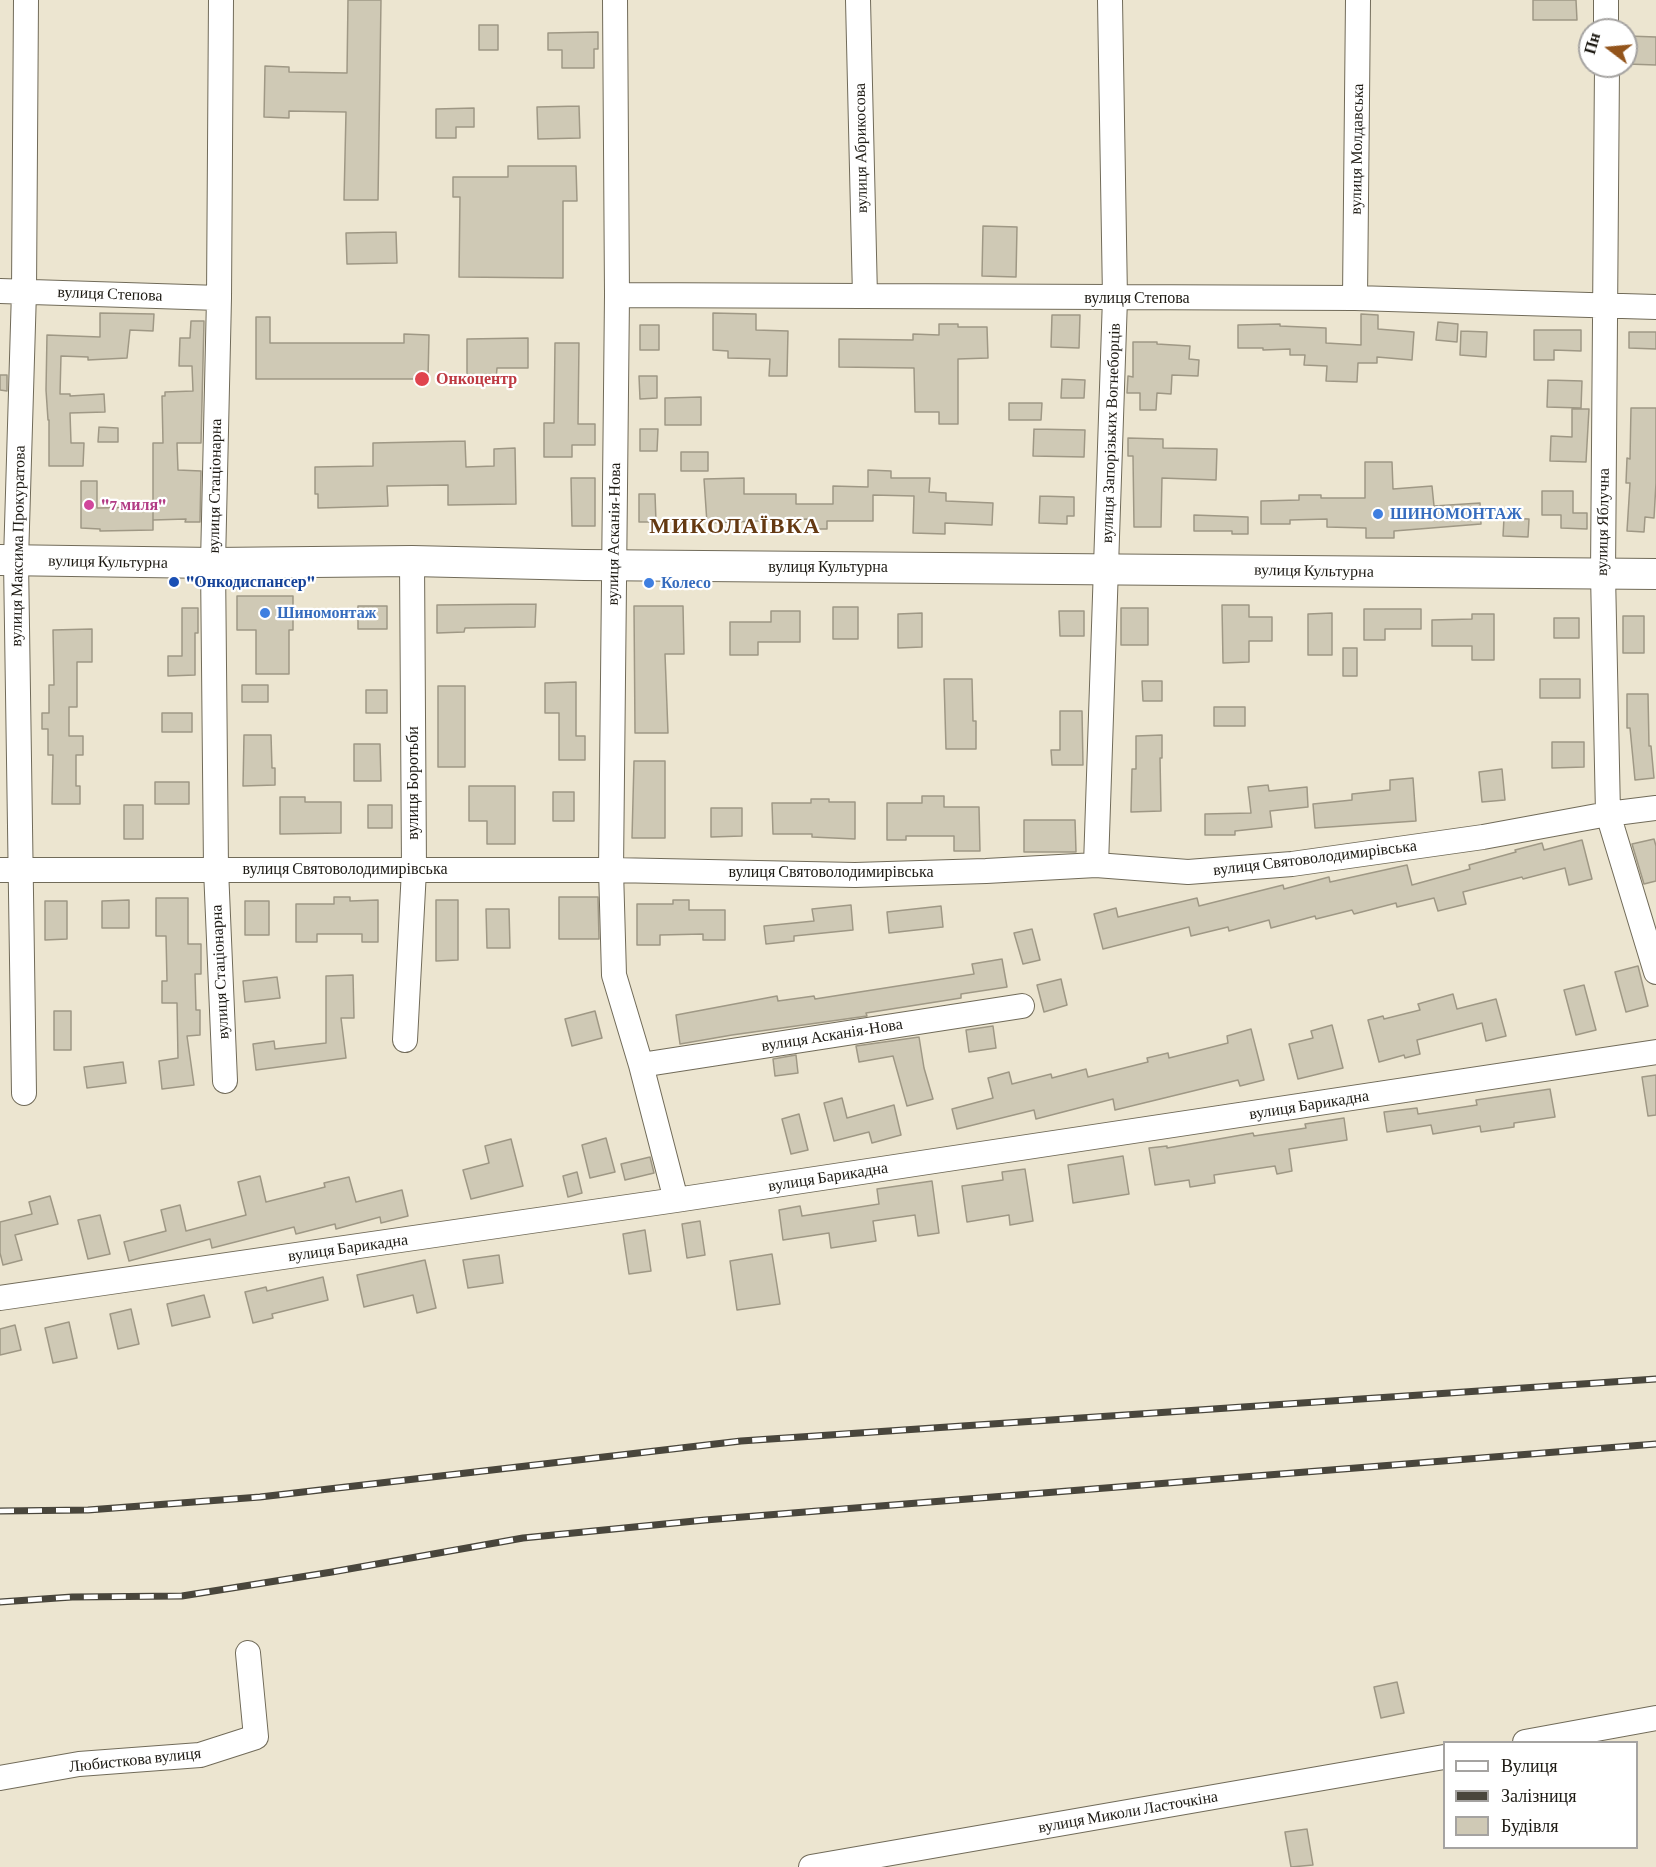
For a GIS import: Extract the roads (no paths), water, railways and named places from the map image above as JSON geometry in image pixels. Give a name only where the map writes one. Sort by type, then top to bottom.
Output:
[{"type":"main road","name":"вулиця Культурна","points":[[8,560],[213,563],[412,561],[613,565],[1656,574]]},
{"type":"street","name":"вулиця Максима Прокуратова","points":[[24,1093],[10,870],[8,560],[12,291],[26,0]]},
{"type":"street","name":"вулиця Стаціонарна","points":[[221,0],[219,298],[213,563],[216,869],[225,1081]]},
{"type":"street","name":"вулиця Асканія-Нова","points":[[615,0],[617,295],[611,870],[614,975],[641,1065],[676,1200]]},
{"type":"street","name":"вулиця Абрикосова","points":[[858,0],[865,296]]},
{"type":"street","name":"вулиця Запорізьких Вогнеборців","points":[[1096,866],[1108,569],[1115,298],[1110,0]]},
{"type":"street","name":"вулиця Молдавська","points":[[1355,298],[1358,0]]},
{"type":"street","points":[[1606,0],[1606,18]]},
{"type":"street","name":"вулиця Яблучна","points":[[1607,78],[1603,574],[1608,814],[1656,972]]},
{"type":"street","name":"вулиця Степова","points":[[12,291],[219,298]]},
{"type":"street","name":"вулиця Степова","points":[[617,295],[1355,298],[1656,307]]},
{"type":"street","name":"вулиця Боротьби","points":[[405,1040],[414,870],[412,561]]},
{"type":"street","name":"вулиця Святоволодимирівська","points":[[10,870],[611,870],[855,875],[986,872],[1096,866],[1188,872],[1292,864],[1483,837],[1608,814],[1656,808]]},
{"type":"street","name":"вулиця Асканія-Нова","points":[[641,1065],[1022,1006]]},
{"type":"street","name":"вулиця Барикадна","points":[[0,1298],[676,1200],[1656,1052]]},
{"type":"street","name":"Любисткова вулиця","points":[[0,1778],[79,1764],[200,1755],[256,1737],[248,1653]]},
{"type":"street","points":[[1535,1741],[1656,1718]]},
{"type":"street","name":"вулиця Миколи Ласточкіна","points":[[811,1867],[1443,1757]]},
{"type":"railway","points":[[0,1511],[88,1510],[260,1497],[741,1441],[1656,1379]]},
{"type":"railway","points":[[0,1602],[72,1597],[182,1596],[523,1538],[705,1520],[1656,1444]]},
{"type":"place","name":"Онкоцентр","points":[[422,379]]},
{"type":"place","name":"\"7 миля\"","points":[[89,505]]},
{"type":"place","name":"ШИНОМОНТАЖ","points":[[1378,514]]},
{"type":"place","name":"\"Онкодиспансер\"","points":[[174,582]]},
{"type":"place","name":"Колесо","points":[[649,583]]},
{"type":"place","name":"Шиномонтаж","points":[[265,613]]},
{"type":"district","name":"МИКОЛАЇВКА","points":[[735,526]]}]
